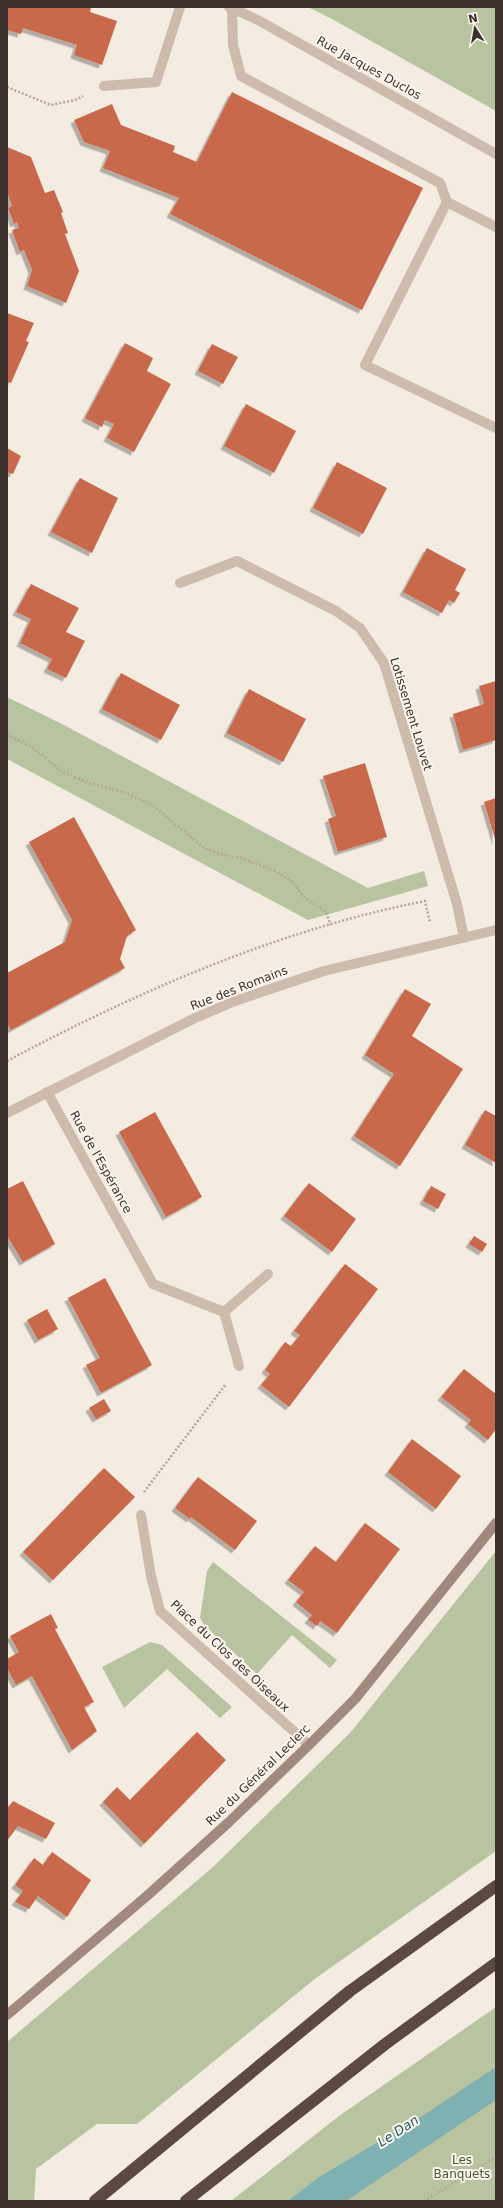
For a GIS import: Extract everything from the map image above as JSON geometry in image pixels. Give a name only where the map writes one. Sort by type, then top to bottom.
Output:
[{"type":"highway","points":[[95,2201],[350,1991],[496,1886]]},
{"type":"highway","points":[[186,2201],[384,2045],[496,1963]]},
{"type":"street","points":[[104,86],[156,82],[180,7]]},
{"type":"street","points":[[231,8],[233,45],[241,76],[440,183],[447,202],[496,227]]},
{"type":"street","name":"Rue Jacques Duclos","points":[[231,8],[258,20],[496,154]]},
{"type":"street","points":[[447,202],[364,365],[496,428]]},
{"type":"street","name":"Lotissement Louvet","points":[[180,583],[237,561],[336,611],[360,628],[384,663],[457,904],[464,938]]},
{"type":"street","name":"Rue des Romains","points":[[7,1113],[195,1018],[235,1001],[324,971],[496,930]]},
{"type":"street","name":"Rue de l'Espérance","points":[[47,1092],[153,1284],[224,1312]]},
{"type":"street","points":[[239,1366],[224,1312],[268,1274]]},
{"type":"street","name":"Place du Clos des Oiseaux","points":[[142,1515],[151,1576],[160,1611],[309,1745]]},
{"type":"street","name":"Rue du Général Leclerc","points":[[7,2014],[148,1895],[229,1822],[309,1745],[355,1698],[496,1524]]},
{"type":"path","points":[[7,87],[51,105],[75,100],[104,86]]},
{"type":"path","points":[[7,734],[32,747],[61,771],[86,782],[124,792],[152,805],[204,848],[220,854],[242,858],[273,870],[290,880],[305,898],[325,911],[331,925]]},
{"type":"path","points":[[7,1061],[76,1025],[248,950],[331,925],[425,901],[431,926]]},
{"type":"path","points":[[142,1515],[142,1494],[239,1366]]},
{"type":"path","points":[[424,2201],[496,2157]]},
{"type":"green space","points":[[308,7],[496,7],[496,111],[332,19]]},
{"type":"green space","points":[[7,697],[64,725],[368,888],[424,871],[428,886],[308,920],[7,759]]},
{"type":"green space","points":[[496,1551],[496,1851],[316,1978],[137,2124],[97,2124],[36,2169],[34,2201],[7,2201],[7,2042],[213,1867],[350,1733]]},
{"type":"green space","points":[[213,1562],[337,1660],[330,1668],[292,1635],[257,1674],[204,1625],[200,1618],[207,1571]]},
{"type":"green space","points":[[150,1642],[162,1645],[232,1707],[220,1718],[167,1669],[124,1708],[102,1667]]},
{"type":"green space","name":"Les Banquets","points":[[496,2007],[496,2201],[231,2201],[339,2116]]},
{"type":"water","name":"Le Dan","points":[[496,2067],[496,2100],[346,2201],[288,2201],[319,2177],[427,2113]]},
{"type":"building","points":[[7,7],[91,7],[90,12],[117,21],[102,65],[74,55],[77,45],[23,28],[21,34],[7,30]]},
{"type":"building","points":[[232,92],[423,188],[362,310],[170,214],[179,198],[103,168],[110,151],[84,142],[74,120],[112,104],[121,125],[175,146],[173,152],[197,162]]},
{"type":"building","points":[[7,147],[31,157],[45,193],[54,190],[63,212],[61,213],[68,233],[65,234],[79,271],[66,303],[27,286],[32,270],[24,250],[20,252],[12,230],[19,228],[17,222],[14,224],[8,208],[12,206],[7,192]]},
{"type":"building","points":[[7,313],[34,323],[26,341],[29,342],[11,383],[9,382],[7,385]]},
{"type":"building","points":[[125,343],[153,358],[147,371],[171,384],[134,452],[107,438],[114,424],[105,420],[102,427],[85,418]]},
{"type":"building","points":[[212,344],[238,357],[223,384],[198,371]]},
{"type":"building","points":[[246,404],[296,431],[274,473],[224,446]]},
{"type":"building","points":[[7,448],[21,456],[13,474],[7,472]]},
{"type":"building","points":[[337,462],[387,488],[363,534],[313,508]]},
{"type":"building","points":[[80,478],[118,498],[92,553],[51,532]]},
{"type":"building","points":[[427,548],[466,569],[455,590],[460,593],[454,603],[449,600],[442,613],[403,592]]},
{"type":"building","points":[[31,584],[79,608],[66,632],[85,641],[66,678],[47,669],[52,659],[20,643],[31,619],[16,612]]},
{"type":"building","points":[[121,673],[180,705],[161,740],[102,709]]},
{"type":"building","points":[[496,681],[496,740],[463,750],[453,714],[484,704],[479,686]]},
{"type":"building","points":[[249,689],[306,719],[283,762],[227,733]]},
{"type":"building","points":[[365,763],[387,837],[338,852],[328,819],[336,816],[323,776]]},
{"type":"building","points":[[496,798],[496,842],[484,802]]},
{"type":"building","points":[[74,817],[136,930],[127,936],[120,959],[125,968],[11,1030],[7,1023],[7,973],[65,942],[72,920],[29,842]]},
{"type":"building","points":[[405,989],[431,1004],[412,1036],[463,1069],[400,1166],[354,1136],[394,1074],[365,1055]]},
{"type":"building","points":[[485,1110],[496,1116],[496,1163],[465,1145]]},
{"type":"building","points":[[155,1112],[202,1197],[166,1217],[119,1132]]},
{"type":"building","points":[[23,1181],[55,1244],[23,1262],[7,1236],[7,1189]]},
{"type":"building","points":[[309,1183],[356,1219],[332,1252],[284,1216]]},
{"type":"building","points":[[431,1186],[446,1194],[438,1209],[423,1201]]},
{"type":"building","points":[[474,1236],[487,1244],[482,1252],[469,1244]]},
{"type":"building","points":[[345,1264],[378,1289],[289,1407],[261,1385],[270,1374],[265,1370],[285,1342],[291,1346],[300,1335],[294,1331]]},
{"type":"building","points":[[105,1278],[152,1365],[101,1393],[86,1365],[100,1358],[68,1298]]},
{"type":"building","points":[[47,1309],[58,1329],[38,1340],[27,1320]]},
{"type":"building","points":[[464,1369],[496,1394],[496,1429],[488,1440],[468,1424],[471,1420],[441,1397]]},
{"type":"building","points":[[104,1399],[111,1411],[96,1419],[89,1408]]},
{"type":"building","points":[[412,1439],[461,1476],[436,1509],[388,1472]]},
{"type":"building","points":[[104,1468],[135,1497],[53,1580],[23,1552]]},
{"type":"building","points":[[198,1477],[257,1521],[235,1550],[191,1517],[190,1519],[175,1508]]},
{"type":"building","points":[[365,1523],[400,1549],[337,1633],[320,1621],[317,1626],[308,1620],[312,1615],[296,1602],[304,1592],[288,1580],[315,1546],[336,1562]]},
{"type":"building","points":[[51,1614],[58,1628],[55,1629],[94,1702],[84,1707],[97,1731],[72,1750],[32,1676],[16,1685],[7,1668],[7,1659],[19,1652],[10,1636]]},
{"type":"building","points":[[197,1732],[226,1760],[144,1844],[103,1802],[117,1787],[130,1800]]},
{"type":"building","points":[[13,1801],[55,1823],[46,1839],[18,1826],[7,1841],[7,1809]]},
{"type":"building","points":[[52,1852],[91,1880],[67,1917],[38,1896],[29,1909],[15,1902],[23,1891],[15,1885],[34,1858],[43,1865]]}]
